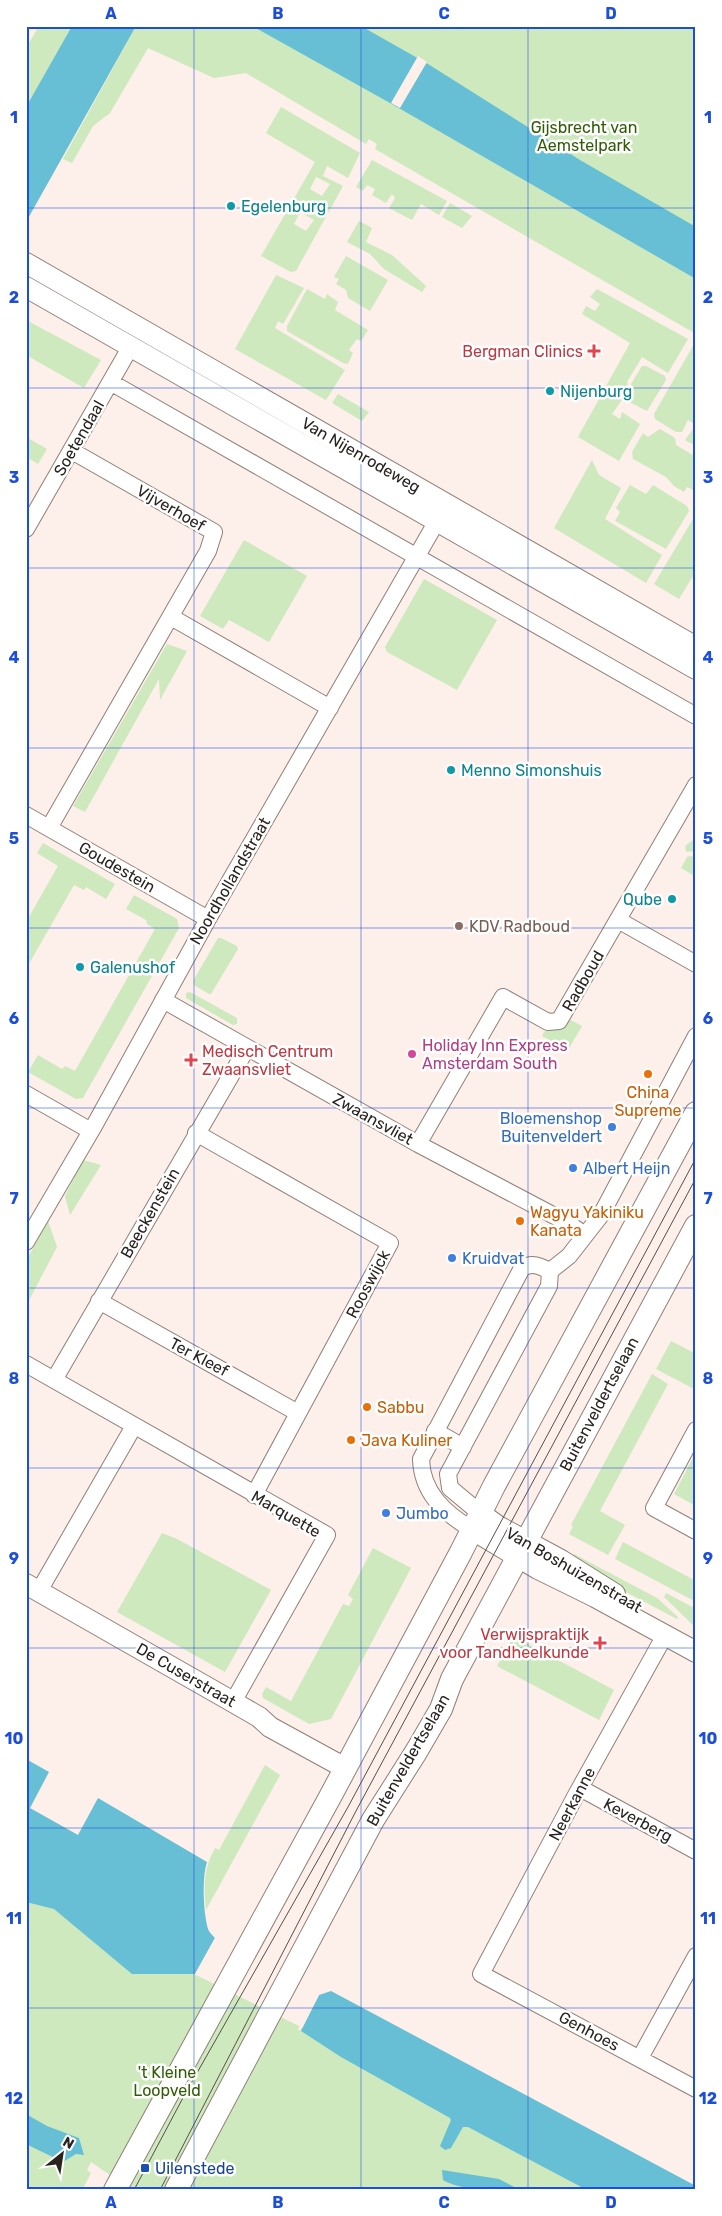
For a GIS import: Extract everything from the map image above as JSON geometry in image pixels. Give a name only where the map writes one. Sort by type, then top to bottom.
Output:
[{"type":"main road","points":[[116,2190],[462,1552],[475,1521],[696,1113]]},
{"type":"main road","name":"Buitenveldertselaan","points":[[176,2190],[271,2015],[373,1820],[441,1709],[452,1680],[696,1226]]},
{"type":"street","name":"Van Nijenrodeweg","points":[[26,263],[696,647]]},
{"type":"street","name":"Van Nijenrodeweg","points":[[26,286],[696,669]]},
{"type":"street","name":"Soetendaal","points":[[26,530],[131,346]]},
{"type":"street","points":[[112,382],[696,716]]},
{"type":"street","name":"Vijverhoef","points":[[49,828],[208,551],[214,532],[72,451]]},
{"type":"street","name":"Noordhollandstraat","points":[[26,1242],[91,1131],[208,919],[437,521]]},
{"type":"street","points":[[171,617],[330,708]]},
{"type":"street","name":"Radboud","points":[[418,1144],[503,997],[548,1022],[559,1022],[696,785]]},
{"type":"street","name":"Goudestein","points":[[26,815],[208,919]]},
{"type":"street","points":[[618,920],[696,964]]},
{"type":"street","name":"Zwaansvliet","points":[[163,1000],[418,1144],[566,1222],[585,1235]]},
{"type":"street","points":[[475,1521],[450,1488],[448,1474],[549,1286],[550,1271],[569,1256],[600,1215],[696,1036]]},
{"type":"street","name":"Beeckenstein","points":[[54,1380],[247,1048]]},
{"type":"street","points":[[26,1094],[91,1131]]},
{"type":"street","name":"Rooswijck","points":[[196,1133],[390,1243],[254,1495]]},
{"type":"street","points":[[475,1521],[453,1518],[440,1507],[426,1485],[422,1473],[421,1458],[522,1268],[528,1264],[536,1264],[550,1271]]},
{"type":"street","name":"Ter Kleef","points":[[99,1302],[298,1413]]},
{"type":"street","name":"Marquette","points":[[26,1364],[327,1535],[233,1702]]},
{"type":"street","points":[[33,1588],[134,1426]]},
{"type":"street","points":[[696,1430],[654,1508],[696,1531]]},
{"type":"street","points":[[435,1431],[463,1447]]},
{"type":"street","name":"Van Boshuizenstraat","points":[[475,1521],[522,1549],[545,1573],[668,1630],[696,1638]]},
{"type":"street","name":"De Cuserstraat","points":[[33,1588],[259,1717],[270,1727],[345,1768]]},
{"type":"street","name":"Van Boshuizenstraat","points":[[668,1630],[696,1652]]},
{"type":"street","name":"Neerkanne","points":[[482,1974],[580,1788],[668,1630]]},
{"type":"street","name":"Keverberg","points":[[580,1788],[696,1851]]},
{"type":"street","points":[[640,2058],[696,1956]]},
{"type":"street","name":"Genhoes","points":[[482,1974],[696,2089]]},
{"type":"green space","points":[[39,26],[72,26],[26,107],[26,48]]},
{"type":"green space","name":"Gijsbrecht van Aemstelpark","points":[[136,26],[696,26],[696,334],[375,149],[377,144],[369,139],[366,144],[246,73],[214,78],[148,48],[110,113],[93,126],[72,163],[63,159]]},
{"type":"green space","points":[[281,107],[360,153],[348,178],[327,166],[323,176],[343,186],[296,271],[291,272],[261,256],[315,162],[266,133]],"holes":[[[316,177],[330,184],[322,196],[310,189]],[[300,212],[314,220],[306,231],[294,224]]]},
{"type":"green space","points":[[372,160],[447,201],[439,215],[421,204],[412,220],[389,208],[395,198],[392,194],[386,203],[372,195],[375,189],[367,185],[363,191],[356,187]]},
{"type":"green space","points":[[450,203],[472,216],[462,228],[442,217]]},
{"type":"green space","points":[[359,221],[372,228],[366,242],[392,255],[426,286],[422,292],[384,269],[370,254],[347,242]]},
{"type":"green space","points":[[346,256],[388,280],[370,311],[348,298],[346,290],[336,284],[339,279],[334,277]]},
{"type":"green space","points":[[276,275],[304,288],[283,324],[278,321],[275,328],[345,370],[326,400],[235,349]]},
{"type":"green space","points":[[307,289],[325,299],[327,294],[338,302],[335,310],[368,330],[361,341],[357,339],[349,350],[353,353],[348,364],[287,331],[287,326]]},
{"type":"green space","points":[[597,289],[688,339],[668,373],[642,357],[627,382],[629,390],[612,414],[620,419],[622,412],[640,424],[619,461],[578,437],[630,343],[582,314],[586,306],[595,311],[600,304],[590,297]]},
{"type":"green space","points":[[26,320],[101,360],[84,388],[26,355]]},
{"type":"green space","points":[[694,344],[696,425],[688,420],[682,432],[676,432],[655,419],[654,414]]},
{"type":"green space","points":[[642,366],[646,366],[665,376],[666,380],[647,411],[627,401],[633,390],[631,384]]},
{"type":"green space","points":[[338,394],[369,412],[362,421],[332,403]]},
{"type":"green space","points":[[660,429],[675,438],[676,445],[696,457],[696,485],[693,490],[687,487],[684,492],[674,486],[666,477],[633,459],[632,452],[643,433],[648,437]]},
{"type":"green space","points":[[693,429],[696,431],[696,446],[685,440]]},
{"type":"green space","points":[[26,437],[47,449],[38,464],[26,457]]},
{"type":"green space","points":[[592,460],[599,475],[621,488],[605,519],[662,555],[646,583],[554,528]]},
{"type":"green space","points":[[630,485],[646,494],[653,485],[687,506],[689,511],[666,549],[615,521],[620,512],[616,508]]},
{"type":"green space","points":[[696,514],[696,571],[679,599],[654,584]]},
{"type":"green space","points":[[244,540],[307,576],[269,642],[229,620],[223,629],[200,616]]},
{"type":"green space","points":[[424,579],[497,620],[457,690],[387,652],[385,647]]},
{"type":"green space","points":[[167,644],[187,651],[160,700],[159,679],[85,812],[73,806]]},
{"type":"green space","points":[[696,838],[696,851],[686,852],[685,846]]},
{"type":"green space","points":[[43,843],[115,884],[106,899],[86,887],[84,890],[74,885],[26,969],[26,922],[58,866],[37,853]]},
{"type":"green space","points":[[687,857],[696,858],[696,877],[681,868]]},
{"type":"green space","points":[[134,895],[177,919],[179,928],[83,1098],[76,1099],[28,1072],[38,1055],[62,1069],[65,1066],[75,1071],[155,929],[147,924],[146,920],[126,909]]},
{"type":"green space","points":[[218,938],[237,946],[238,949],[211,994],[209,994],[194,985],[193,981]]},
{"type":"green space","points":[[190,992],[237,1018],[237,1024],[233,1025],[186,998],[186,993]]},
{"type":"green space","points":[[569,1019],[582,1026],[568,1050],[542,1036],[546,1029],[560,1029]]},
{"type":"green space","points":[[83,1160],[101,1165],[70,1215],[65,1196]]},
{"type":"green space","points":[[48,1221],[57,1247],[26,1306],[26,1261]]},
{"type":"green space","points":[[671,1341],[696,1354],[696,1390],[656,1369]]},
{"type":"green space","points":[[652,1374],[668,1384],[600,1511],[625,1525],[608,1555],[569,1534],[573,1526],[571,1525]]},
{"type":"green space","points":[[696,1452],[696,1506],[674,1494]]},
{"type":"green space","points":[[162,1533],[177,1539],[271,1590],[225,1672],[117,1612]]},
{"type":"green space","points":[[623,1542],[696,1581],[696,1602],[615,1559]]},
{"type":"green space","points":[[373,1548],[411,1568],[331,1719],[309,1724],[263,1698],[262,1694],[266,1687],[291,1701],[343,1604],[349,1606],[353,1599],[348,1595]]},
{"type":"green space","points":[[574,1554],[657,1598],[678,1617],[677,1619],[624,1591],[572,1558]]},
{"type":"green space","points":[[666,1593],[696,1609],[696,1628],[664,1597]]},
{"type":"green space","points":[[513,1636],[614,1690],[599,1720],[497,1666]]},
{"type":"green space","points":[[265,1765],[280,1775],[206,1910],[205,1878],[211,1856],[215,1848],[219,1850]]},
{"type":"green space","name":"'t Kleine Loopveld","points":[[26,1880],[194,1974],[305,2029],[599,2190],[132,2190],[91,2162],[87,2170],[91,2173],[82,2190],[26,2190],[26,2138],[79,2154],[26,2123]]},
{"type":"water","points":[[72,26],[136,26],[26,222],[26,107]]},
{"type":"water","points":[[252,26],[361,26],[428,64],[580,160],[696,227],[696,279],[390,103]]},
{"type":"water","points":[[26,1759],[49,1772],[30,1808],[78,1835],[98,1798],[207,1862],[204,1885],[205,1913],[208,1929],[215,1938],[195,1974],[132,1974],[54,1909],[26,1902]]},
{"type":"water","points":[[331,1991],[696,2186],[696,2190],[587,2190],[468,2127],[463,2127],[451,2148],[445,2150],[440,2146],[451,2120],[450,2118],[341,2057],[301,2031],[319,1995]]},
{"type":"water","points":[[26,2114],[47,2126],[79,2138],[84,2155],[76,2154],[63,2162],[26,2144]]},
{"type":"water","points":[[442,2170],[499,2179],[520,2190],[480,2189],[451,2184],[443,2180]]},
{"type":"pier","points":[[418,56],[427,62],[400,108],[391,103]]},
{"type":"pier","points":[[215,1938],[217,1939],[198,1975],[195,1974]]},
{"type":"pier","points":[[317,1994],[319,1995],[300,2031],[298,2029]]},
{"type":"tram line","points":[[134,2190],[185,2094],[348,1807],[696,1158]]},
{"type":"tram line","points":[[160,2190],[356,1811],[696,1178]]},
{"type":"place","name":"Egelenburg","points":[[231,206]]},
{"type":"place","name":"Bergman Clinics","points":[[594,351]]},
{"type":"place","name":"Nijenburg","points":[[550,391]]},
{"type":"place","name":"Menno Simonshuis","points":[[451,770]]},
{"type":"place","name":"Qube","points":[[672,899]]},
{"type":"place","name":"KDV Radboud","points":[[459,926]]},
{"type":"place","name":"Galenushof","points":[[80,967]]},
{"type":"place","name":"Holiday Inn Express Amsterdam South","points":[[412,1054]]},
{"type":"place","name":"Medisch Centrum Zwaansvliet","points":[[191,1060]]},
{"type":"place","name":"China Supreme","points":[[648,1074]]},
{"type":"place","name":"Bloemenshop Buitenveldert","points":[[612,1127]]},
{"type":"place","name":"Albert Heijn","points":[[573,1168]]},
{"type":"place","name":"Wagyu Yakiniku Kanata","points":[[520,1221]]},
{"type":"place","name":"Kruidvat","points":[[452,1258]]},
{"type":"place","name":"Sabbu","points":[[367,1407]]},
{"type":"place","name":"Java Kuliner","points":[[351,1440]]},
{"type":"place","name":"Jumbo","points":[[386,1513]]},
{"type":"place","name":"Verwijspraktijk voor Tandheelkunde","points":[[600,1643]]},
{"type":"place","name":"Uilenstede","points":[[145,2168]]}]
